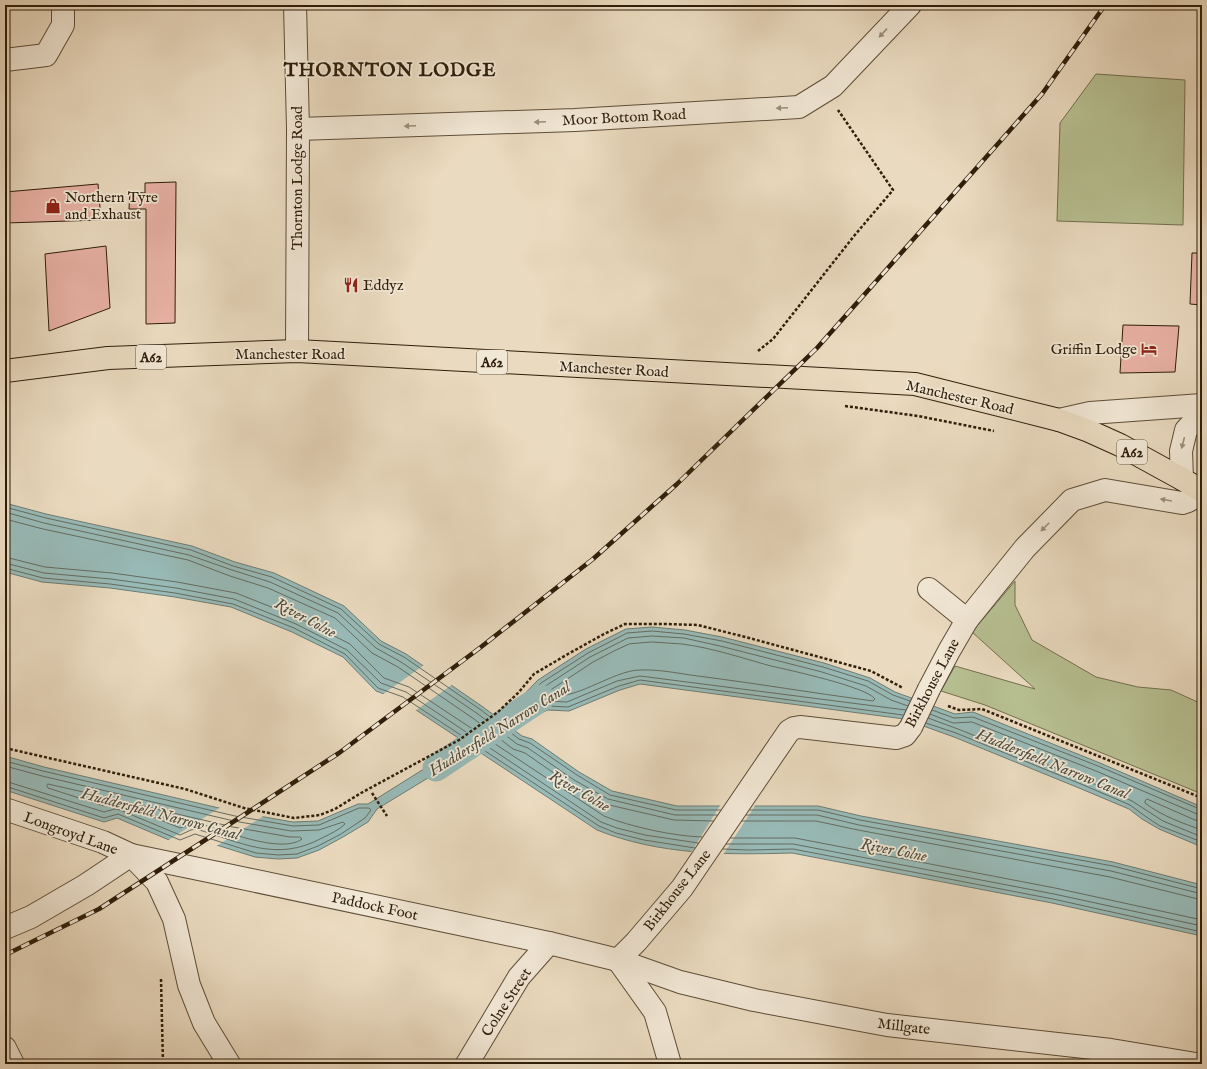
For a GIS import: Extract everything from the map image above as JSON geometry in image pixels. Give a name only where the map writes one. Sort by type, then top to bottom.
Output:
[{"type":"main road","name":"Manchester Road","points":[[5,371],[108,358],[297,351],[916,384],[1059,420],[1089,431],[1120,445],[1182,479],[1202,492]]},
{"type":"street","points":[[5,60],[46,55],[63,25],[63,5]]},
{"type":"street","name":"Thornton Lodge Road","points":[[295,5],[298,129],[297,351]]},
{"type":"street","name":"Moor Bottom Road","points":[[298,129],[575,120],[799,107],[833,86],[910,5]]},
{"type":"street","points":[[1059,420],[1090,413],[1202,405]]},
{"type":"street","points":[[1182,479],[1181,451],[1186,430],[1202,412]]},
{"type":"street","name":"Birkhouse Lane","points":[[618,960],[674,899],[695,871],[747,791],[789,731],[800,727],[889,738],[902,737],[905,735],[911,727],[929,689],[967,620],[1025,548],[1072,500],[1105,490],[1182,503],[1202,492]]},
{"type":"street","points":[[928,589],[967,620]]},
{"type":"street","name":"Longroyd Lane","points":[[5,809],[103,842],[131,856],[157,882],[174,919],[190,985],[204,1023],[229,1064]]},
{"type":"street","points":[[5,928],[31,917],[86,885],[131,856]]},
{"type":"street","name":"Paddock Foot","points":[[131,856],[549,943],[618,960]]},
{"type":"street","name":"Colne Street","points":[[467,1064],[519,977],[549,943]]},
{"type":"street","points":[[618,960],[655,1012],[670,1064]]},
{"type":"street","name":"Millgate","points":[[618,960],[680,982],[754,1000],[887,1025],[1110,1050],[1196,1064]]},
{"type":"street","points":[[5,1048],[14,1064]]},
{"type":"path","points":[[755,354],[773,339],[892,190],[826,91]]},
{"type":"path","points":[[843,406],[918,416],[996,431]]},
{"type":"path","points":[[5,748],[185,789],[244,808],[294,818],[320,815],[335,809],[361,793],[459,740],[498,712],[519,692],[534,674],[598,637],[625,624],[698,625],[871,671],[906,690]]},
{"type":"path","points":[[946,705],[959,710],[982,709],[1202,798]]},
{"type":"path","points":[[372,793],[388,816]]},
{"type":"path","points":[[161,978],[162,1064]]},
{"type":"green space","points":[[1096,74],[1185,80],[1183,225],[1057,221],[1060,123]]},
{"type":"green space","points":[[1015,581],[1015,605],[1032,640],[1096,677],[1138,687],[1171,690],[1202,704],[1202,794],[985,705],[941,691],[955,666],[1035,689],[972,632]]},
{"type":"water","name":"River Colne","points":[[5,503],[46,514],[192,546],[235,562],[274,573],[344,606],[381,641],[406,654],[522,736],[532,739],[579,772],[612,791],[677,806],[818,806],[861,816],[1113,862],[1202,885],[1202,936],[1052,903],[792,853],[742,854],[693,852],[644,844],[597,830],[401,700],[376,691],[343,657],[292,632],[231,607],[110,588],[42,582],[5,572]]},
{"type":"water","points":[[652,627],[685,630],[722,637],[824,663],[870,678],[895,692],[955,714],[973,712],[1100,763],[1202,807],[1202,847],[1159,829],[1129,809],[954,737],[904,719],[640,684],[620,690],[569,711],[548,710],[519,722],[509,719],[509,710],[538,680],[586,649],[626,629]]},
{"type":"water","points":[[462,745],[468,748],[469,753],[377,809],[368,822],[319,850],[297,858],[278,859],[255,857],[194,838],[181,845],[117,818],[104,822],[5,790],[5,756],[44,767],[236,812],[293,822],[318,821],[358,804],[368,804]]},
{"type":"pier","points":[[424,665],[453,684],[415,711],[400,702],[382,695]]},
{"type":"pier","points":[[721,804],[756,804],[723,855],[690,854]]},
{"type":"pier","points":[[221,807],[265,815],[215,847],[194,840],[180,847],[167,841]]},
{"type":"building","points":[[176,182],[175,323],[146,324],[146,209],[129,209],[130,192],[145,193],[145,183]]},
{"type":"building","name":"Northern Tyre and Exhaust","points":[[98,184],[101,220],[5,223],[5,192]]},
{"type":"building","points":[[106,246],[110,308],[49,331],[45,254]]},
{"type":"building","points":[[1192,253],[1202,253],[1202,305],[1190,304]]},
{"type":"building","name":"Griffin Lodge","points":[[1123,325],[1179,326],[1175,372],[1120,373]]},
{"type":"waterway","name":"Huddersfield Narrow Canal","points":[[436,768],[541,698]]},
{"type":"railway","points":[[5,955],[99,909],[339,753],[481,647],[593,559],[677,484],[817,348],[1042,94],[1105,5]]},
{"type":"place","name":"Northern Tyre and Exhaust","points":[[53,206]]},
{"type":"place","name":"Eddyz","points":[[351,285]]},
{"type":"place","name":"Griffin Lodge","points":[[1149,349]]},
{"type":"district","name":"THORNTON LODGE","points":[[390,69]]}]
